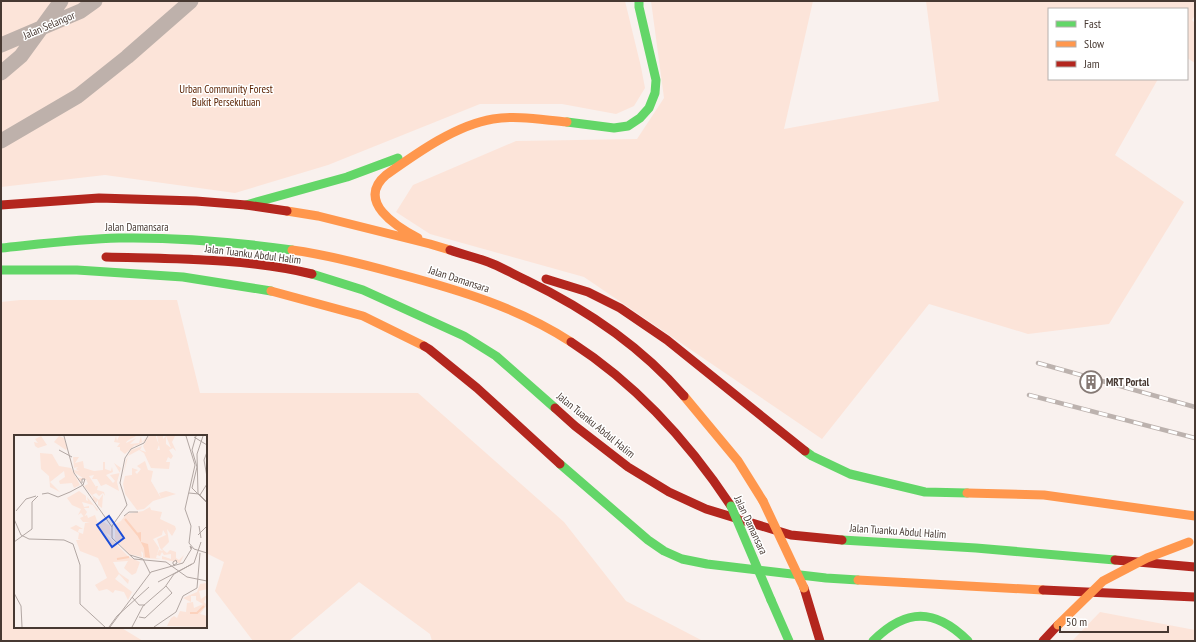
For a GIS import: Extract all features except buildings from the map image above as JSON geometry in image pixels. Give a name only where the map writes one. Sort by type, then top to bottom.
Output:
[{"type":"main road","name":"Jalan Damansara","points":[[430,244],[403,231],[377,206],[376,191],[380,180],[430,146],[452,134],[474,125],[492,120],[510,117],[614,128],[628,126],[640,118],[649,108],[655,93],[656,80],[638,3]]},
{"type":"main road","name":"Jalan Damansara","points":[[246,205],[347,177],[430,146]]},
{"type":"main road","name":"Jalan Damansara","points":[[1,205],[99,198],[155,199],[246,205],[318,216],[430,244],[493,264],[561,297],[608,327],[669,378],[703,416],[738,461],[763,501],[804,588],[820,641]]},
{"type":"main road","name":"Jalan Damansara","points":[[1,248],[63,241],[120,238],[212,241],[323,254],[441,284],[487,300],[526,316],[566,338],[630,387],[674,430],[705,468],[731,506],[789,641]]},
{"type":"main road","name":"Jalan Tuanku Abdul Halim","points":[[99,257],[195,259],[265,266],[310,274],[363,290],[464,336],[496,356],[575,426],[628,467],[669,492],[706,510],[791,535],[840,540],[984,549],[1195,567]]},
{"type":"main road","points":[[493,264],[588,292],[620,308],[667,340],[812,456],[850,474],[925,492],[1044,495],[1195,516]]},
{"type":"main road","points":[[1,270],[23,269],[85,271],[130,273],[183,278],[276,292],[363,316],[430,350],[477,388],[573,476],[648,540],[664,551],[682,559],[707,564],[826,578],[1014,589],[1195,597]]},
{"type":"main road","points":[[1043,641],[1103,581],[1147,558],[1192,541]]},
{"type":"main road","points":[[771,600],[773,627]]},
{"type":"main road","points":[[873,641],[881,632],[897,622],[925,616],[936,617],[948,623],[960,632],[968,641]]},
{"type":"street","points":[[1,73],[21,56],[61,1]]},
{"type":"street","name":"Jalan Selangor","points":[[1,45],[81,11],[95,1]]},
{"type":"street","points":[[1,141],[78,96],[127,57],[191,1]]},
{"type":"green space","name":"Urban Community Forest Bukit Persekutuan","points":[[1,1],[625,1],[645,88],[634,106],[616,114],[562,104],[480,104],[328,165],[235,193],[105,175],[1,187]]},
{"type":"green space","points":[[651,1],[813,1],[784,129],[939,101],[926,1],[1195,1],[1195,15],[1192,20],[1195,23],[1195,63],[1188,59],[1188,8],[1048,8],[1048,80],[1157,80],[1115,155],[1184,202],[1109,324],[1028,334],[929,304],[822,439],[584,277],[430,234],[396,212],[413,185],[516,141],[637,139],[664,98]]},
{"type":"green space","points":[[20,300],[177,300],[200,393],[418,393],[564,522],[626,601],[703,641],[432,641],[430,634],[359,582],[289,641],[253,641],[215,591],[224,562],[207,554],[207,435],[14,435],[14,628],[122,628],[143,641],[1,641],[1,302]]},
{"type":"green space","points":[[1100,612],[1195,630],[1195,641],[1072,641]]},
{"type":"railway","points":[[1038,363],[1195,407]]},
{"type":"railway","points":[[1029,395],[1195,438]]},
{"type":"traffic: fast","points":[[567,122],[614,128],[628,126],[640,118],[649,108],[655,93],[656,80],[639,7],[639,1]]},
{"type":"traffic: fast","points":[[246,205],[347,177],[398,158]]},
{"type":"traffic: fast","points":[[1,248],[90,239],[162,238],[292,250]]},
{"type":"traffic: fast","points":[[1,270],[77,270],[183,277],[271,291]]},
{"type":"traffic: fast","points":[[312,274],[363,290],[464,336],[496,356],[555,408]]},
{"type":"traffic: fast","points":[[805,451],[812,456],[850,474],[925,492],[967,493]]},
{"type":"traffic: fast","points":[[560,464],[648,540],[664,551],[682,559],[707,564],[826,578],[858,580]]},
{"type":"traffic: fast","points":[[731,506],[771,600]]},
{"type":"traffic: fast","points":[[842,540],[976,548],[1115,560]]},
{"type":"traffic: fast","points":[[771,600],[789,641]]},
{"type":"traffic: fast","points":[[873,641],[897,622],[920,616],[944,622],[968,641]]},
{"type":"traffic: slow","points":[[418,238],[390,220],[382,212],[377,203],[375,194],[378,185],[386,175],[437,141],[465,127],[479,122],[502,118],[530,118],[567,122]]},
{"type":"traffic: slow","points":[[287,211],[318,216],[450,250]]},
{"type":"traffic: slow","points":[[292,250],[319,254],[359,263],[421,280],[488,301],[531,319],[571,342]]},
{"type":"traffic: slow","points":[[271,291],[363,316],[424,346]]},
{"type":"traffic: slow","points":[[684,396],[738,461],[763,501]]},
{"type":"traffic: slow","points":[[967,493],[1044,495],[1195,516]]},
{"type":"traffic: slow","points":[[763,501],[804,588]]},
{"type":"traffic: slow","points":[[1058,625],[1103,581],[1147,558],[1189,542]]},
{"type":"traffic: slow","points":[[858,580],[1043,590]]},
{"type":"traffic: jam","points":[[1,205],[99,198],[196,201],[246,205],[287,211]]},
{"type":"traffic: jam","points":[[450,250],[502,268],[548,291],[591,316],[649,360],[684,396]]},
{"type":"traffic: jam","points":[[106,257],[235,262],[312,274]]},
{"type":"traffic: jam","points":[[546,279],[588,292],[620,308],[667,340],[805,451]]},
{"type":"traffic: jam","points":[[571,342],[595,358],[617,376],[659,415],[697,459],[731,506]]},
{"type":"traffic: jam","points":[[424,346],[477,388],[560,464]]},
{"type":"traffic: jam","points":[[555,408],[575,426],[628,467],[669,492],[706,509],[791,535],[842,540]]},
{"type":"traffic: jam","points":[[1115,560],[1195,567]]},
{"type":"traffic: jam","points":[[804,588],[820,641]]},
{"type":"traffic: jam","points":[[1043,590],[1195,597]]},
{"type":"traffic: jam","points":[[1043,641],[1058,625]]},
{"type":"place","name":"MRT Portal","points":[[1091,382]]}]
